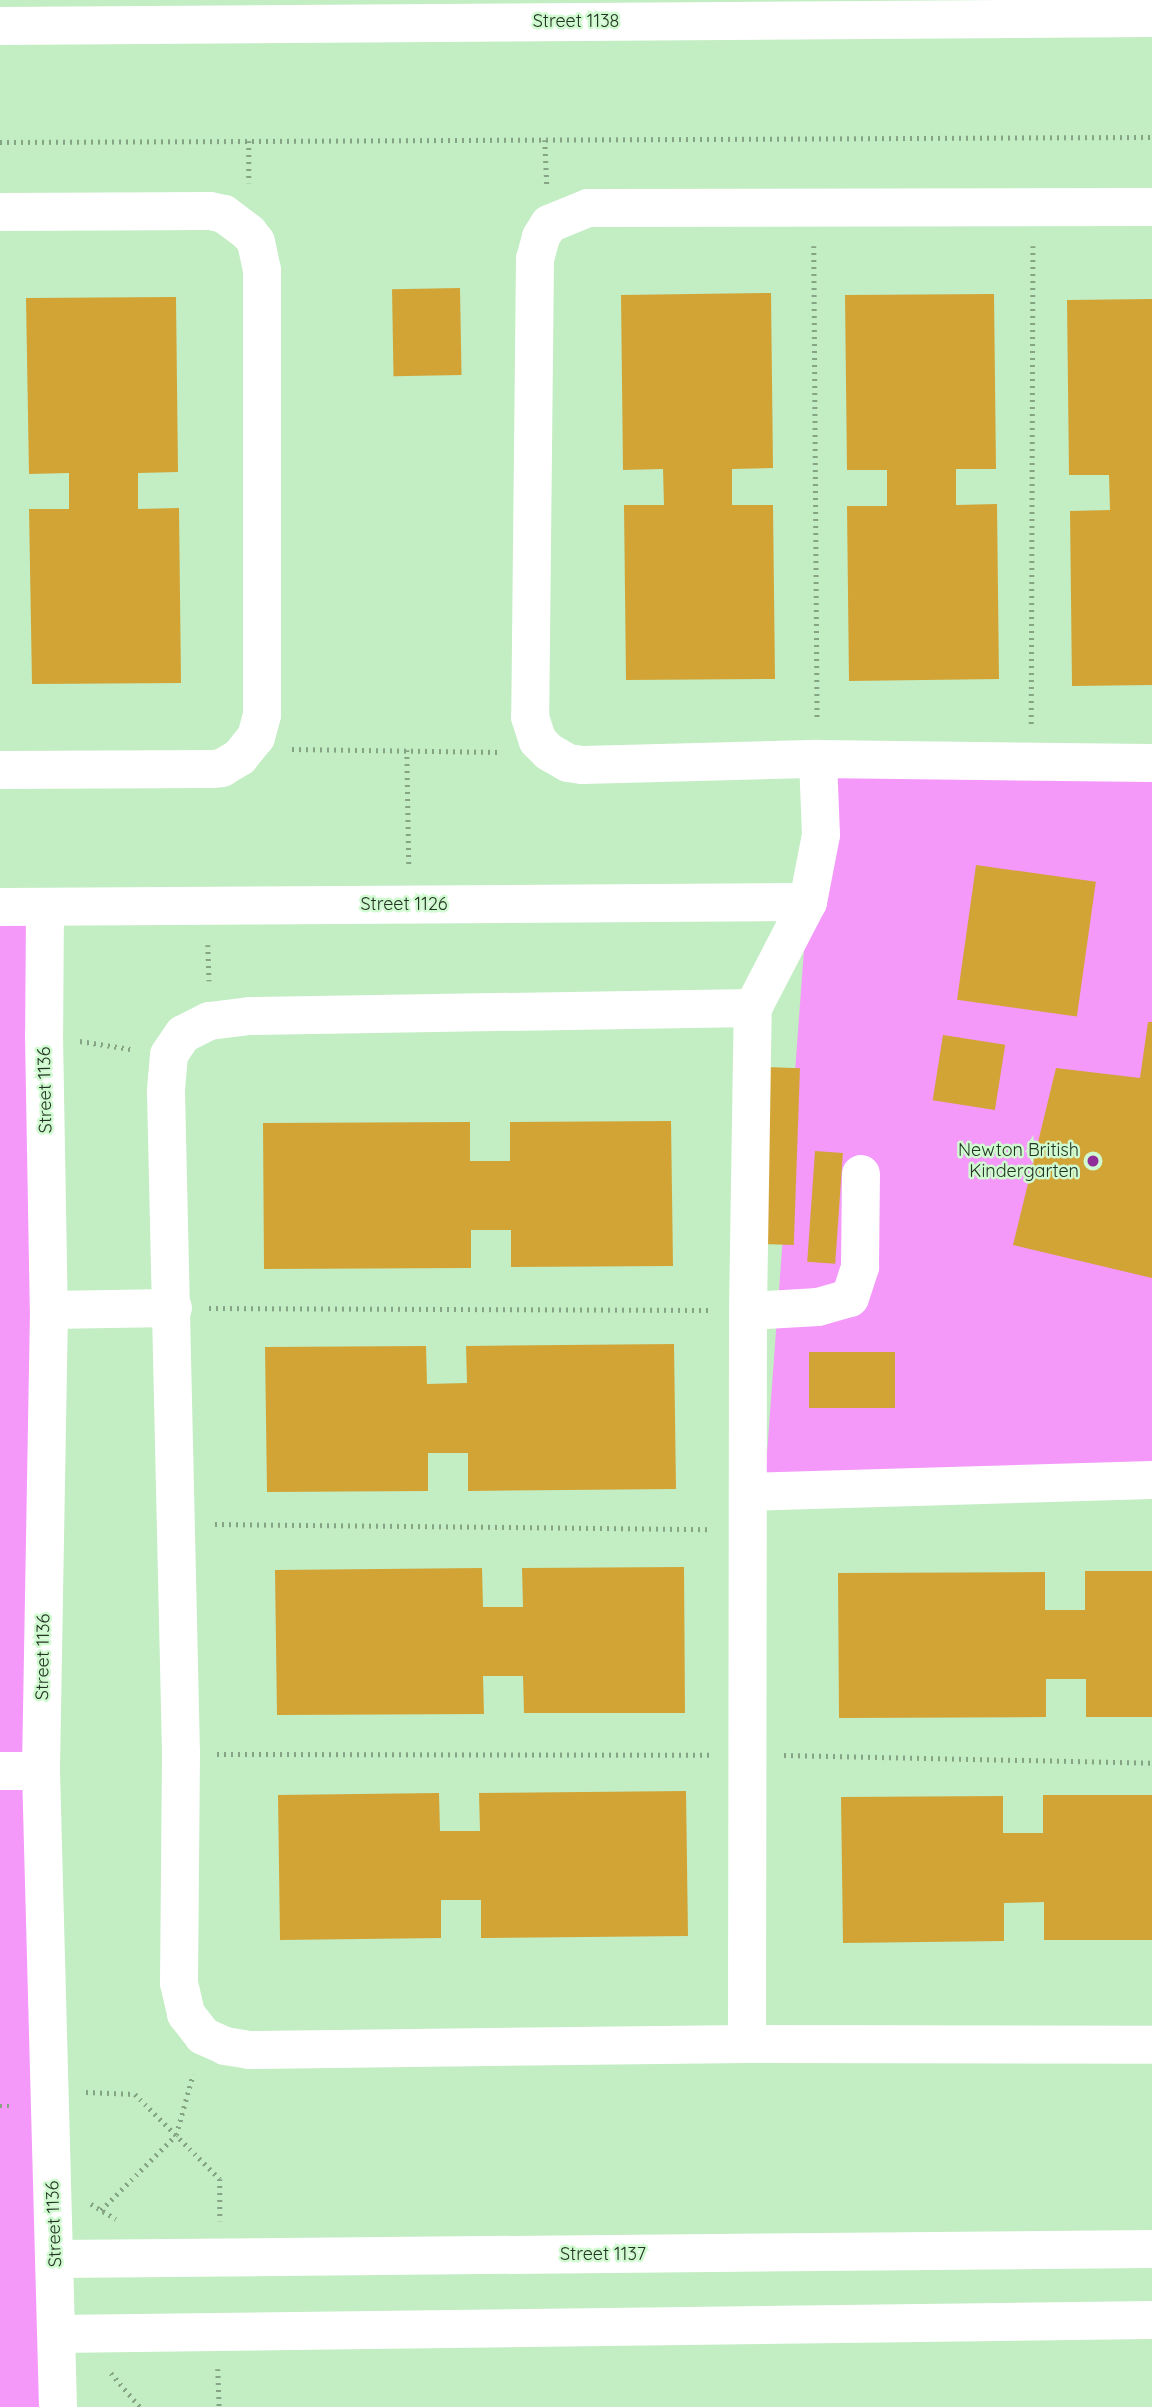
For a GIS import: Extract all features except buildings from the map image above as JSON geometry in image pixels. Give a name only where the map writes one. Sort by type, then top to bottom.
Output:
[{"type":"street","points":[[288,22],[413,0]]},
{"type":"street","name":"Street 1138","points":[[0,26],[1152,18]]},
{"type":"street","points":[[1152,207],[588,208],[549,225],[541,237],[535,259],[530,717],[538,741],[548,752],[568,763],[583,765],[818,759],[1152,763]]},
{"type":"street","points":[[0,212],[210,211],[224,214],[256,242],[262,270],[262,715],[257,737],[250,748],[222,768],[0,771]]},
{"type":"street","points":[[747,2044],[748,1311],[753,1007],[808,902],[821,835],[818,759]]},
{"type":"street","name":"Street 1126","points":[[0,907],[808,902]]},
{"type":"street","name":"Street 1136","points":[[45,907],[44,1035],[49,1310],[41,1771],[58,2407]]},
{"type":"street","points":[[753,1007],[264,1015],[209,1021],[183,1034],[169,1055],[166,1092],[173,1308],[181,1754],[179,1983],[186,2014],[203,2036],[225,2046],[250,2050],[747,2044],[1152,2045]]},
{"type":"street","points":[[748,1311],[818,1307],[850,1298],[860,1267],[861,1174]]},
{"type":"street","points":[[49,1310],[173,1308]]},
{"type":"street","points":[[748,1492],[1152,1480]]},
{"type":"street","points":[[0,1771],[41,1771]]},
{"type":"street","name":"Street 1137","points":[[55,2259],[1152,2249]]},
{"type":"street","points":[[57,2334],[1152,2320]]},
{"type":"path","points":[[0,142],[1152,137]]},
{"type":"path","points":[[814,207],[818,759]]},
{"type":"path","points":[[1031,761],[1034,207]]},
{"type":"path","points":[[250,748],[548,752]]},
{"type":"path","points":[[407,750],[410,904]]},
{"type":"path","points":[[208,906],[209,1021]]},
{"type":"path","points":[[173,1308],[748,1311]]},
{"type":"path","points":[[176,1523],[748,1529]]},
{"type":"path","points":[[181,1754],[748,1755],[1152,1763]]},
{"type":"path","points":[[101,2210],[176,2135],[203,2036]]},
{"type":"path","points":[[80,2091],[135,2094],[220,2179],[220,2228]]},
{"type":"shaded area","points":[[1152,756],[1152,1485],[765,1481],[818,759]]},
{"type":"shaded area","points":[[45,907],[63,2407],[0,2407],[0,909]]},
{"type":"place","name":"Newton British Kindergarten","points":[[1093,1161]]}]
